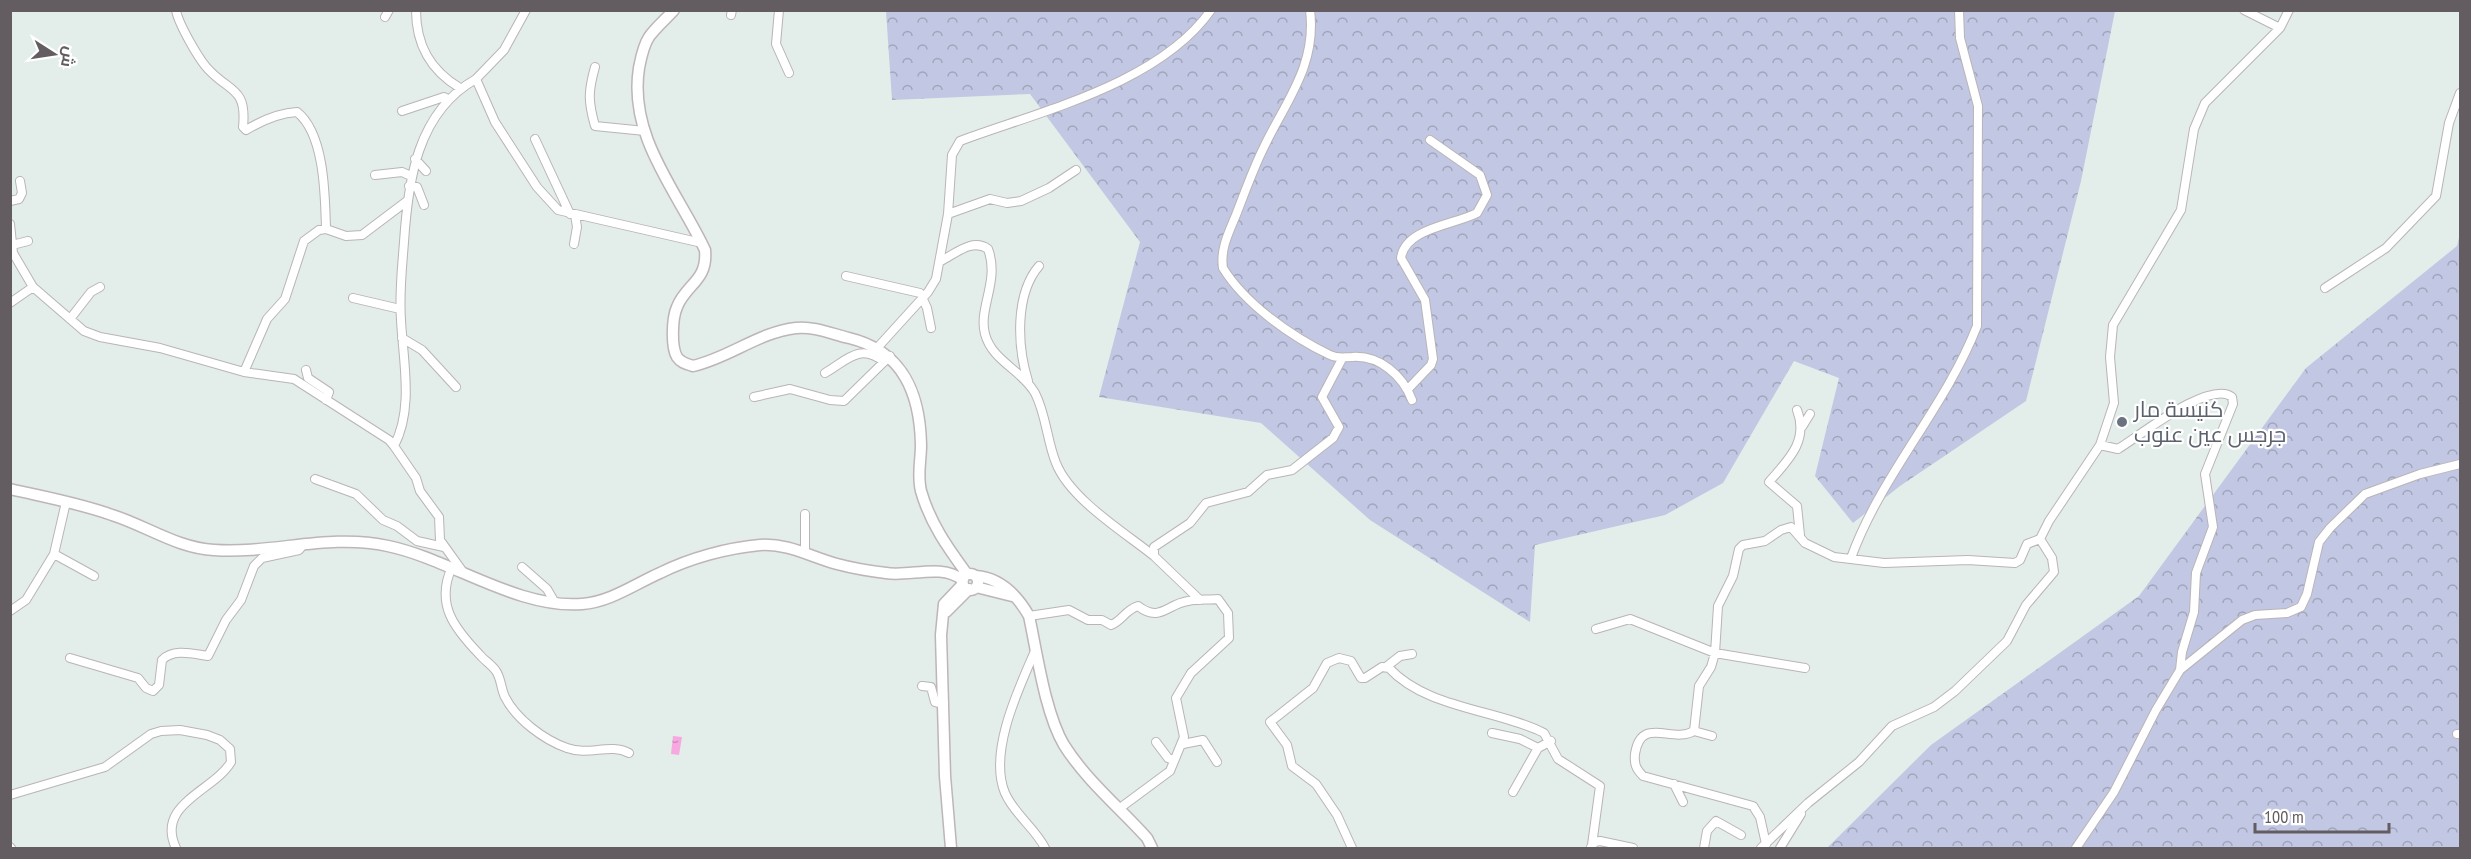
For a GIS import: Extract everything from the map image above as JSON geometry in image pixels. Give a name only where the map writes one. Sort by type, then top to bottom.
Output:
[{"type":"street","points":[[176,10],[179,22],[210,72],[230,85],[241,99],[243,127],[246,130],[260,122],[297,112],[307,122],[322,168],[326,229]]},
{"type":"street","points":[[416,10],[416,26],[425,57],[460,88]]},
{"type":"street","points":[[394,446],[401,433],[405,399],[400,309],[407,201],[415,159],[425,136],[449,100],[460,88],[476,79],[504,50],[526,10]]},
{"type":"street","points":[[674,10],[648,38],[642,55],[637,98],[645,131],[674,195],[705,250],[705,266],[699,279],[677,306],[674,320],[676,356],[683,363],[693,366],[705,364],[773,333],[795,328],[809,328],[878,347],[888,359]]},
{"type":"street","points":[[779,10],[776,44],[789,73]]},
{"type":"street","points":[[878,347],[936,279],[948,214],[952,155],[960,141],[1062,107],[1096,92],[1174,50],[1211,10]]},
{"type":"street","points":[[1310,10],[1311,35],[1301,80],[1263,148],[1223,248],[1222,259],[1229,277],[1261,309],[1322,351],[1342,359],[1353,356],[1378,362],[1394,372],[1408,389],[1412,400]]},
{"type":"street","points":[[1851,558],[1858,539],[1910,445],[1967,352],[1977,326],[1978,106],[1960,38],[1959,10]]},
{"type":"street","points":[[2244,10],[2280,28]]},
{"type":"street","points":[[1694,731],[1699,686],[1711,667],[1714,652],[1718,606],[1734,576],[1739,549],[1743,545],[1765,541],[1791,527],[1818,551],[1834,557],[1884,563],[1968,560],[2015,563],[2020,560],[2027,544],[2040,538],[2100,445],[2114,403],[2110,357],[2113,325],[2183,207],[2188,158],[2199,114],[2205,103],[2280,28],[2289,10]]},
{"type":"street","points":[[595,67],[588,91],[595,126],[645,131]]},
{"type":"street","points":[[476,79],[495,122],[537,187],[558,210],[702,243]]},
{"type":"street","points":[[2325,288],[2386,248],[2436,196],[2449,123],[2460,93]]},
{"type":"street","points":[[402,111],[444,97],[449,100]]},
{"type":"street","points":[[536,139],[573,214],[577,227],[574,244]]},
{"type":"street","points":[[1408,389],[1433,360],[1425,300],[1401,258],[1402,251],[1413,237],[1477,213],[1486,195],[1480,175],[1430,140]]},
{"type":"street","points":[[415,159],[426,171]]},
{"type":"street","points":[[948,214],[990,199],[1007,202],[1021,201],[1049,188],[1076,170]]},
{"type":"street","points":[[375,175],[402,172],[411,176]]},
{"type":"street","points":[[10,201],[19,199],[22,193],[20,181]]},
{"type":"street","points":[[409,186],[417,187],[424,206]]},
{"type":"street","points":[[244,372],[267,319],[285,299],[304,241],[319,230],[326,229],[345,236],[362,235],[407,201]]},
{"type":"street","points":[[10,224],[16,260],[33,286],[84,331],[100,337],[160,348],[244,372],[294,379],[389,440],[416,478],[420,491],[439,517],[440,540],[464,572]]},
{"type":"street","points":[[12,245],[28,241]]},
{"type":"street","points":[[941,261],[973,244],[981,244],[988,249],[991,257],[991,282],[984,322],[985,335],[995,353],[1029,385],[1035,394],[1055,461],[1068,483],[1154,556],[1200,600]]},
{"type":"street","points":[[1029,385],[1022,360],[1022,323],[1028,279],[1040,266]]},
{"type":"street","points":[[846,276],[920,293],[931,328]]},
{"type":"street","points":[[10,303],[33,286]]},
{"type":"street","points":[[70,319],[91,292],[100,287]]},
{"type":"street","points":[[353,298],[400,309]]},
{"type":"street","points":[[402,338],[422,350],[456,387]]},
{"type":"street","points":[[825,373],[835,364],[861,353],[888,359],[898,365],[913,394],[921,448],[918,474],[929,514],[969,582]]},
{"type":"street","points":[[754,397],[790,389],[830,400],[844,401],[888,359]]},
{"type":"street","points":[[1154,556],[1154,547],[1190,523],[1206,503],[1248,492],[1267,475],[1292,470],[1333,438],[1339,427],[1322,397],[1342,359]]},
{"type":"street","points":[[306,370],[308,378],[329,392],[326,400]]},
{"type":"street","points":[[2100,445],[2118,448],[2156,421],[2192,402],[2222,393],[2232,397],[2233,404],[2205,474],[2213,527],[2196,573],[2194,612],[2182,652],[2180,670]]},
{"type":"street","points":[[1797,410],[1802,427]]},
{"type":"street","points":[[1800,536],[1797,506],[1769,482],[1795,451],[1802,427],[1810,414]]},
{"type":"street","points":[[2076,849],[2114,792],[2156,710],[2180,670],[2242,620],[2255,615],[2287,613],[2301,607],[2307,594],[2319,542],[2365,494],[2420,474],[2460,464]]},
{"type":"street","points":[[315,479],[356,494],[382,520],[397,526],[417,541],[444,547]]},
{"type":"street","points":[[10,489],[114,515],[181,544],[198,548],[232,550],[305,543],[376,543],[452,567],[491,585],[554,601],[591,603],[614,595],[673,567],[733,549],[776,545],[806,552],[836,564],[871,571],[895,574],[940,571],[954,574],[969,582]]},
{"type":"street","points":[[10,611],[26,600],[54,554],[66,502]]},
{"type":"street","points":[[805,514],[806,552]]},
{"type":"street","points":[[1763,846],[1808,802],[1858,762],[1892,726],[1947,698],[2007,641],[2026,606],[2055,572],[2055,564],[2040,538]]},
{"type":"street","points":[[70,658],[138,678],[146,688],[153,691],[159,685],[162,660],[166,656],[175,652],[208,656],[226,620],[241,600],[254,566],[262,558],[299,550],[305,543]]},
{"type":"street","points":[[54,554],[94,576]]},
{"type":"street","points":[[452,567],[446,583],[445,609],[478,653],[496,670],[504,696],[519,715],[549,740],[568,748],[583,752],[620,748],[630,753]]},
{"type":"street","points":[[522,567],[548,589],[554,601]]},
{"type":"street","points":[[951,849],[945,776],[942,616],[944,604],[969,582],[988,577],[999,582],[1015,596],[1029,616],[1035,651],[1063,744],[1088,775],[1120,808],[1152,849]]},
{"type":"street","points":[[1029,616],[1069,610],[1088,620],[1102,620],[1111,625],[1127,609],[1138,606],[1146,612],[1155,614],[1186,601],[1218,599],[1228,613],[1230,638],[1191,673],[1176,698],[1183,744],[1173,760],[1170,771],[1120,808]]},
{"type":"street","points":[[1596,629],[1630,619],[1714,652],[1805,668]]},
{"type":"street","points":[[1035,651],[1009,713],[1001,780],[1013,806],[1033,827],[1045,849]]},
{"type":"street","points":[[1352,849],[1337,815],[1316,784],[1292,766],[1287,745],[1270,722],[1313,688],[1323,668],[1333,659],[1352,661],[1361,678],[1365,678],[1386,667],[1400,656],[1412,654]]},
{"type":"street","points":[[1386,667],[1430,695],[1545,733],[1558,759],[1600,786],[1591,847]]},
{"type":"street","points":[[922,686],[931,687],[934,702],[944,704]]},
{"type":"street","points":[[10,795],[105,766],[145,738],[161,731],[180,730],[207,735],[219,740],[230,749],[231,762],[221,775],[192,794],[179,809],[172,834],[176,849]]},
{"type":"street","points":[[1712,736],[1694,731],[1685,735],[1651,733],[1643,736],[1638,741],[1634,761],[1637,770],[1643,776],[1753,806],[1760,817],[1763,846]]},
{"type":"street","points":[[1492,733],[1520,738],[1538,748]]},
{"type":"street","points":[[1183,744],[1203,740],[1217,762]]},
{"type":"street","points":[[1513,792],[1538,748],[1551,741]]},
{"type":"street","points":[[1156,742],[1168,758],[1173,760]]},
{"type":"street","points":[[1674,784],[1683,802]]},
{"type":"street","points":[[1780,849],[1808,802]]},
{"type":"street","points":[[1704,849],[1707,831],[1716,821],[1742,834]]},
{"type":"street","points":[[1591,847],[1600,841],[1633,849]]},
{"type":"green space","points":[[886,11],[2115,11],[2081,181],[2026,401],[1900,486],[1853,523],[1815,476],[1839,378],[1794,361],[1723,483],[1665,515],[1535,545],[1530,622],[1370,520],[1261,423],[1099,397],[1140,242],[1030,94],[892,100]]},
{"type":"green space","points":[[2460,234],[2460,848],[1827,848],[1931,745],[2139,596],[2306,368],[2457,246]]},
{"type":"water","points":[[673,736],[682,737],[679,755],[671,754]]},
{"type":"place","name":"كنيسة مار جرجس عين عنوب","points":[[2122,422]]}]
